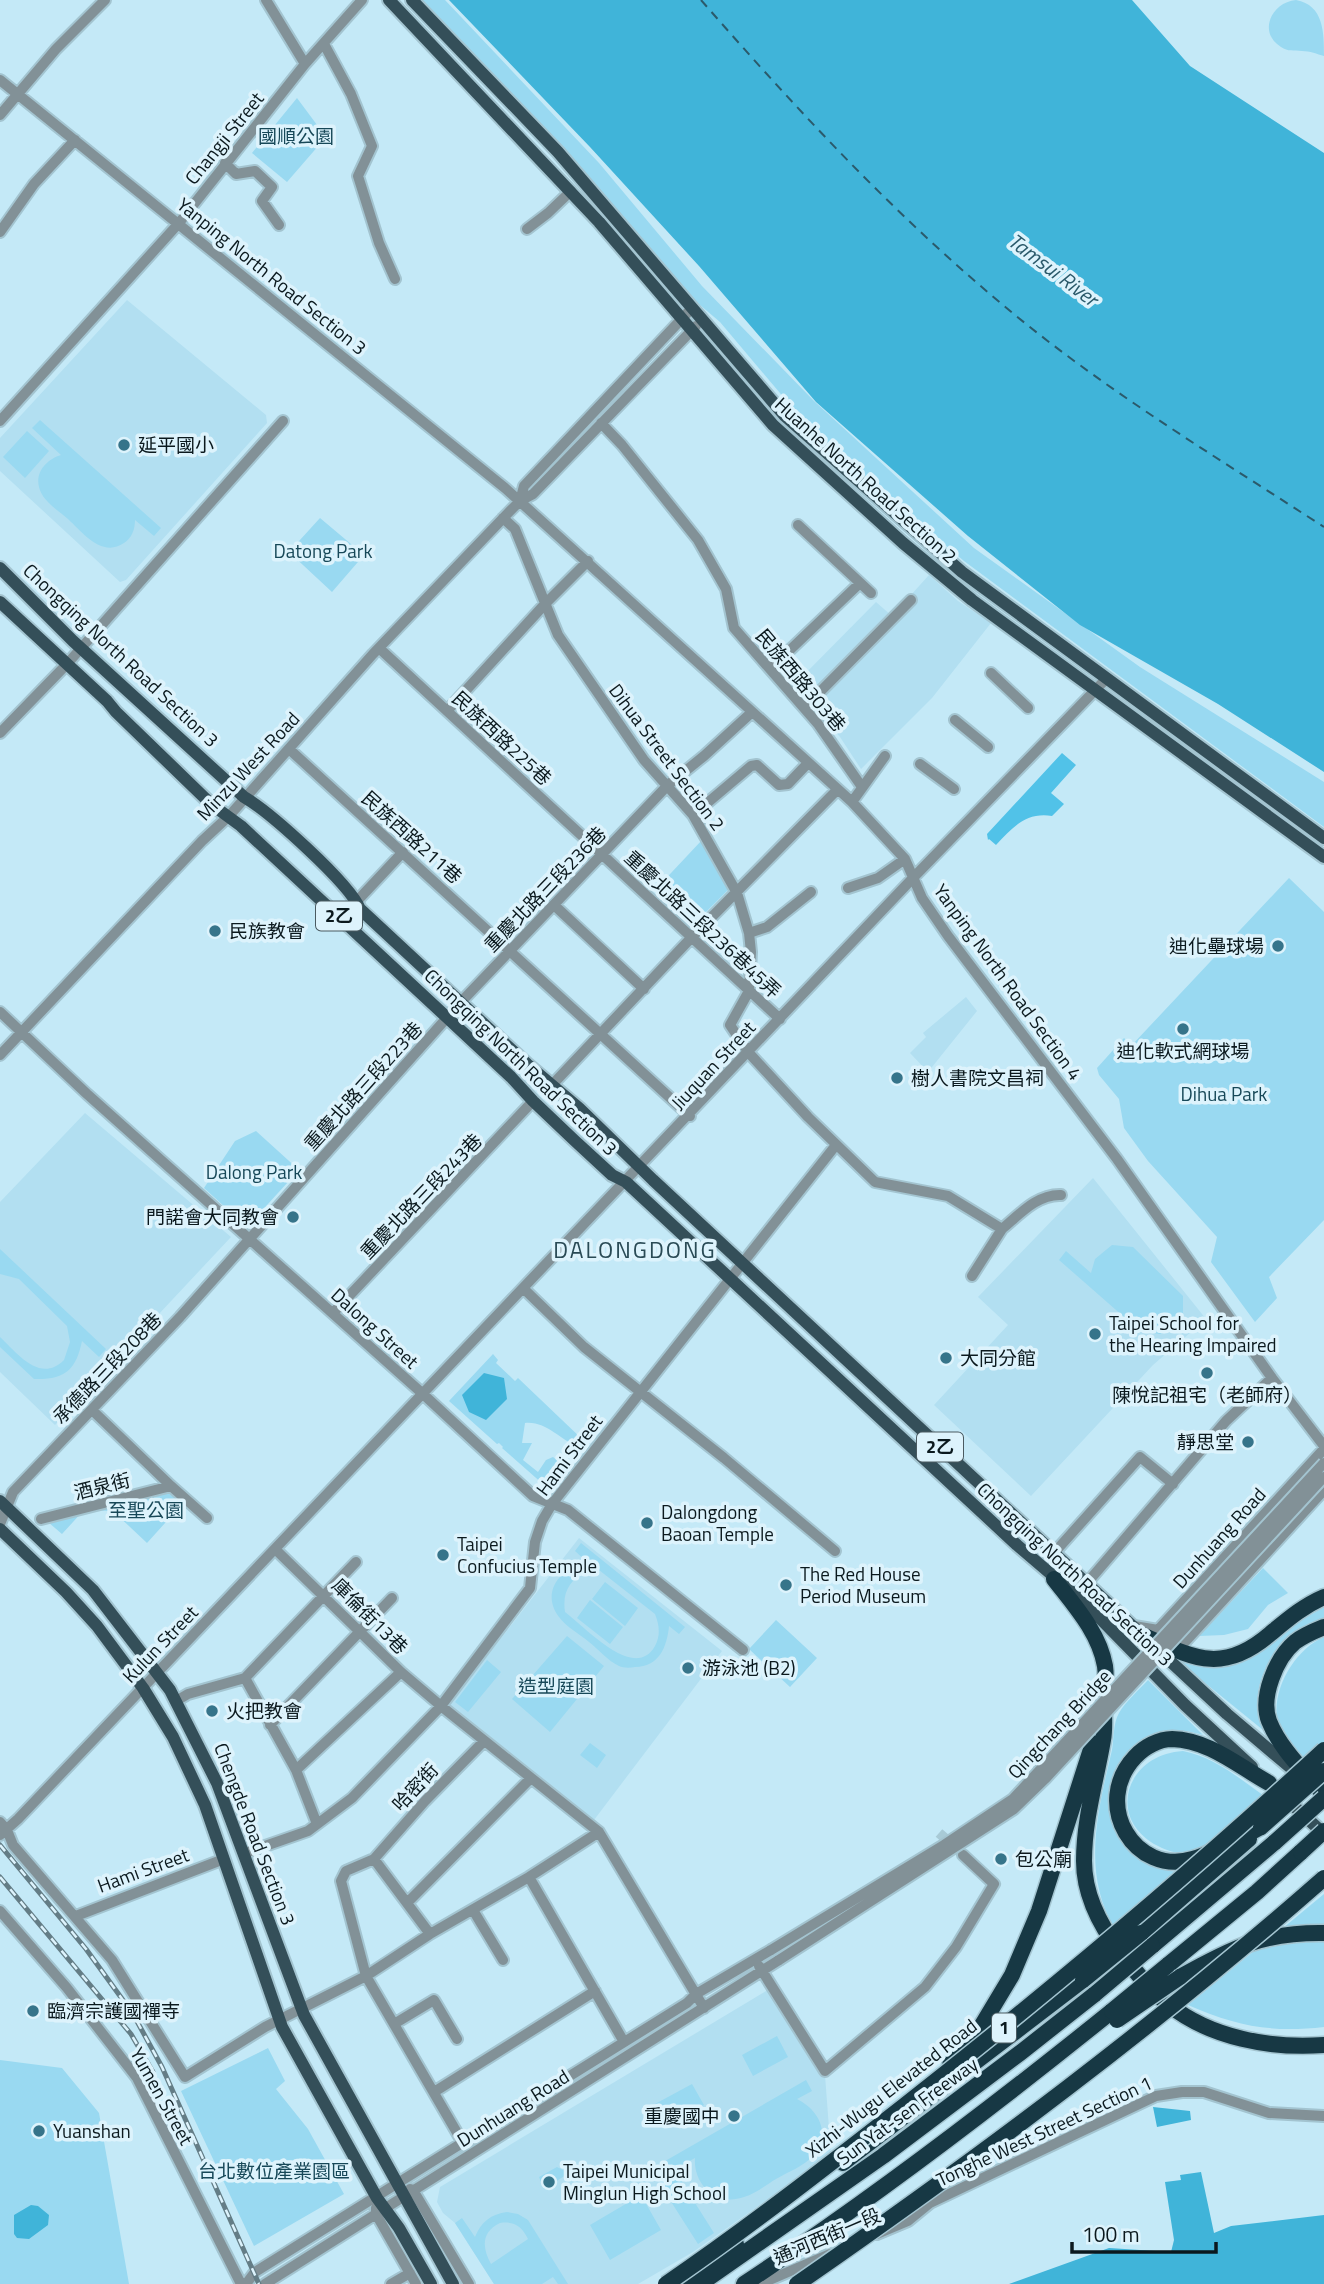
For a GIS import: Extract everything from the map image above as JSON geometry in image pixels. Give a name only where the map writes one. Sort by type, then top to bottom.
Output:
[{"type":"highway","points":[[1054,1579],[1097,1640],[1105,1665],[1104,1737],[1087,1814],[1084,1863],[1092,1903],[1105,1932],[1141,1978],[1168,2004],[1192,2019],[1225,2034],[1248,2040],[1298,2046],[1324,2045]]},
{"type":"highway","points":[[1135,1629],[1189,1655],[1208,1660],[1231,1658],[1249,1650],[1292,1616],[1324,1597]]},
{"type":"highway","points":[[1324,1627],[1293,1643],[1283,1655],[1270,1684],[1266,1702],[1268,1719],[1278,1738],[1324,1797]]},
{"type":"highway","name":"1","points":[[901,2119],[937,2081],[982,2025],[1012,1975],[1036,1917],[1104,1712]]},
{"type":"highway","name":"1","points":[[1261,1827],[1191,1860],[1166,1860],[1143,1850],[1123,1831],[1116,1798],[1118,1782],[1126,1766],[1139,1752],[1154,1743],[1171,1739],[1195,1742],[1213,1749],[1269,1783]]},
{"type":"highway","name":"Xizhi-Wugu Elevated Road","points":[[666,2284],[834,2160],[1005,2026],[1136,1917],[1324,1750]]},
{"type":"highway","name":"1","points":[[688,2284],[709,2264],[1083,1980],[1242,1847],[1324,1771]]},
{"type":"highway","name":"Sun Yat-sen Freeway","points":[[700,2284],[883,2156],[1020,2053],[1152,1946],[1324,1797]]},
{"type":"highway","points":[[1115,2015],[1168,1965],[1303,1854],[1324,1832]]},
{"type":"highway","points":[[1303,1854],[1324,1842]]},
{"type":"highway","points":[[797,2284],[1013,2131],[1202,1982],[1324,1878]]},
{"type":"highway","points":[[744,2284],[895,2178],[1066,2048],[1115,2015],[1248,1942],[1295,1932],[1324,1933]]},
{"type":"main road","name":"Huanhe North Road Section 2","points":[[389,0],[571,191],[790,442],[939,573],[1324,857]]},
{"type":"main road","name":"Huanhe North Road Section 2","points":[[412,0],[558,152],[785,416],[962,572],[1324,838]]},
{"type":"main road","name":"Chongqing North Road Section 3","points":[[0,568],[80,647],[244,797],[259,806],[325,866],[357,901],[360,909],[1135,1629],[1227,1714],[1324,1797]]},
{"type":"main road","name":"Chongqing North Road Section 3","points":[[0,602],[204,797],[229,816],[448,1017],[612,1175],[626,1182],[1054,1579],[1086,1604],[1185,1705],[1324,1832]]},
{"type":"main road","name":"Chengde Road Section 3","points":[[3,1504],[93,1590],[158,1673],[176,1701],[218,1783],[245,1853],[290,2013],[405,2191],[416,2221],[453,2284]]},
{"type":"main road","name":"Chengde Road Section 3","points":[[0,1527],[97,1626],[143,1688],[186,1764],[205,1805],[223,1859],[379,2207],[399,2228],[431,2284]]},
{"type":"street","points":[[0,115],[56,49],[105,0]]},
{"type":"street","points":[[266,0],[305,64]]},
{"type":"street","name":"Changji Street","points":[[0,421],[179,223],[305,64],[362,0]]},
{"type":"street","points":[[324,44],[351,94],[372,146],[358,176],[379,243],[395,279]]},
{"type":"street","name":"Yanping North Road Section 3","points":[[0,80],[520,501]]},
{"type":"street","points":[[0,232],[34,184],[75,140]]},
{"type":"street","points":[[225,163],[236,174],[255,171],[272,187],[262,201],[279,225]]},
{"type":"street","points":[[527,229],[571,191]]},
{"type":"street","name":"Minzu West Road","points":[[520,501],[524,486],[692,308]]},
{"type":"street","name":"Minzu West Road","points":[[0,1055],[202,841],[229,816],[379,648],[520,501],[533,495],[703,320]]},
{"type":"street","points":[[0,733],[67,664],[282,421]]},
{"type":"street","name":"民族西路303巷","points":[[601,423],[622,445],[698,540],[726,589],[734,628],[804,708],[862,787]]},
{"type":"street","name":"Yanping North Road Section 4","points":[[520,501],[852,802],[905,859],[922,898],[948,936],[1117,1159],[1324,1448]]},
{"type":"street","name":"Dihua Street Section 2","points":[[503,519],[515,529],[558,635],[644,760],[693,815],[737,893],[749,933],[749,991],[730,1025],[749,1053],[875,1182],[948,1196],[1002,1229]]},
{"type":"street","points":[[798,525],[871,593]]},
{"type":"street","points":[[447,711],[588,561]]},
{"type":"street","points":[[770,668],[860,583]]},
{"type":"street","points":[[804,708],[911,600]]},
{"type":"street","name":"民族西路225巷","points":[[379,648],[602,855]]},
{"type":"street","points":[[991,673],[1028,708]]},
{"type":"street","name":"Jiuquan Street","points":[[345,1476],[912,879],[1106,679]]},
{"type":"street","name":"重慶北路三段236巷","points":[[448,1017],[668,785],[751,713]]},
{"type":"street","points":[[955,720],[988,747]]},
{"type":"street","name":"民族西路211巷","points":[[289,749],[690,1115]]},
{"type":"street","points":[[852,802],[886,756]]},
{"type":"street","points":[[693,815],[751,766],[757,765],[779,785],[788,784],[808,763]]},
{"type":"street","points":[[920,764],[954,789]]},
{"type":"street","points":[[552,1085],[692,937],[837,790]]},
{"type":"street","points":[[357,901],[403,852]]},
{"type":"street","name":"重慶北路三段236巷45弄","points":[[602,855],[780,1019]]},
{"type":"street","points":[[848,888],[878,878],[905,859]]},
{"type":"street","points":[[749,933],[767,927],[811,892]]},
{"type":"street","points":[[554,905],[644,989]]},
{"type":"street","name":"Dalong Street","points":[[0,1012],[249,1241],[333,1313],[533,1496],[568,1510],[743,1650]]},
{"type":"street","name":"重慶北路三段223巷","points":[[249,1241],[448,1017]]},
{"type":"street","name":"重慶北路三段243巷","points":[[333,1313],[533,1101]]},
{"type":"street","name":"Hami Street","points":[[245,1853],[308,1831],[352,1798],[441,1706],[530,1588],[535,1542],[542,1521],[552,1504],[836,1145]]},
{"type":"street","points":[[972,1276],[1002,1229],[1039,1199],[1061,1195]]},
{"type":"street","name":"承德路三段208巷","points":[[0,1527],[3,1504],[13,1492],[249,1241]]},
{"type":"street","points":[[524,1289],[583,1347],[724,1458],[835,1551]]},
{"type":"street","points":[[1087,1583],[1226,1421],[1272,1378]]},
{"type":"street","points":[[92,1410],[207,1518]]},
{"type":"street","name":"Dunhuang Road","points":[[1135,1629],[1158,1630],[1324,1448]]},
{"type":"street","points":[[1054,1553],[1140,1457],[1173,1484]]},
{"type":"street","name":"Qingchang Bridge","points":[[771,1950],[944,1845],[1013,1799],[1324,1463]]},
{"type":"street","name":"Kulun Street","points":[[2,1829],[158,1673],[345,1476]]},
{"type":"street","name":"Qingchang Bridge","points":[[779,1960],[1014,1810],[1324,1477]]},
{"type":"street","name":"酒泉街","points":[[41,1519],[171,1486]]},
{"type":"street","points":[[1183,1644],[1324,1490]]},
{"type":"street","name":"庫倫街13巷","points":[[275,1549],[401,1672],[600,1832]]},
{"type":"street","points":[[176,1701],[245,1678],[356,1562]]},
{"type":"street","points":[[270,1725],[392,1598]]},
{"type":"street","points":[[296,1770],[401,1672]]},
{"type":"street","points":[[245,1678],[296,1770],[317,1824]]},
{"type":"street","name":"哈密街","points":[[374,1859],[425,1801],[484,1741]]},
{"type":"street","points":[[407,1903],[531,1778]]},
{"type":"street","points":[[2,1829],[112,1960],[185,2077],[290,2013],[366,1976],[430,1934],[600,1832],[704,2008]]},
{"type":"street","points":[[755,1960],[825,2071],[925,1987],[956,1947],[993,1884],[963,1855]]},
{"type":"street","name":"Hami Street","points":[[76,1916],[223,1859]]},
{"type":"street","points":[[374,1859],[430,1934]]},
{"type":"street","name":"Dunhuang Road","points":[[374,1859],[346,1871],[341,1881],[366,1976],[463,2143]]},
{"type":"street","points":[[528,1877],[624,2042]]},
{"type":"street","name":"Yumen Street","points":[[0,1910],[67,1988],[137,2078],[244,2284]]},
{"type":"street","points":[[473,1910],[503,1960]]},
{"type":"street","name":"Dunhuang Road","points":[[405,2191],[463,2143],[687,2003],[696,1994],[771,1950]]},
{"type":"street","name":"Dunhuang Road","points":[[269,2283],[379,2207],[779,1960]]},
{"type":"street","points":[[434,2092],[595,1991]]},
{"type":"street","points":[[394,2024],[434,2000],[457,2039]]},
{"type":"street","name":"Tonghe West Street Section 1","points":[[760,2284],[908,2221],[930,2203],[1156,2096],[1203,2092],[1248,2109],[1324,2116]]},
{"type":"street","points":[[405,2191],[469,2284]]},
{"type":"street","points":[[379,2207],[416,2284]]},
{"type":"street","name":"Dunhuang Road","points":[[244,2284],[255,2272],[379,2207]]},
{"type":"street","points":[[391,2284],[410,2273]]},
{"type":"shaded area","name":"延平國小","points":[[127,300],[266,415],[267,423],[126,580],[120,582],[0,471],[0,438]]},
{"type":"shaded area","points":[[929,575],[958,601],[991,623],[932,698],[861,769],[840,737],[794,685],[876,602],[892,616]]},
{"type":"shaded area","points":[[1062,753],[1076,765],[1051,793],[1064,804],[1052,816],[1035,816],[1021,822],[996,845],[988,840],[987,834]]},
{"type":"shaded area","points":[[966,997],[977,1011],[928,1072],[910,1053],[926,1037],[923,1033]]},
{"type":"shaded area","points":[[85,1113],[231,1237],[55,1425],[0,1372],[0,1202]]},
{"type":"shaded area","name":"Taipei School for the Hearing Impaired","points":[[1093,1178],[1206,1319],[1153,1365],[1031,1496],[934,1405],[1008,1325],[978,1297]]},
{"type":"shaded area","points":[[579,1538],[722,1651],[594,1820],[449,1705]]},
{"type":"shaded area","points":[[771,1988],[825,2075],[831,2155],[693,2252],[638,2284],[494,2284],[455,2223],[443,2213],[437,2202],[440,2187]]},
{"type":"green space","points":[[420,0],[445,0],[599,163],[702,286],[814,401],[974,548],[1140,667],[1324,782],[1324,827],[964,561],[812,431],[720,322],[687,294]]},
{"type":"green space","points":[[1296,0],[1305,3],[1317,14],[1323,29],[1324,56],[1284,49],[1270,34],[1270,19],[1274,12],[1287,2]]},
{"type":"green space","name":"國順公園","points":[[297,98],[326,137],[287,182],[252,153]]},
{"type":"green space","points":[[40,420],[161,528],[154,536],[135,520],[127,541],[116,547],[101,546],[47,501],[39,487],[39,476],[47,463],[61,455],[32,428]]},
{"type":"green space","points":[[27,431],[49,451],[25,478],[3,457]]},
{"type":"green space","name":"Datong Park","points":[[320,518],[364,555],[332,592],[289,552]]},
{"type":"green space","points":[[702,840],[730,888],[693,925],[656,889]]},
{"type":"green space","name":"Dihua Park","points":[[1289,878],[1324,912],[1324,1220],[1269,1277],[1277,1298],[1255,1322],[1211,1262],[1217,1237],[1148,1161],[1124,1128],[1119,1099],[1099,1075],[1097,1068],[1124,1038],[1132,1045]]},
{"type":"green space","name":"Dalong Park","points":[[256,1131],[299,1170],[247,1227],[204,1188],[235,1141]]},
{"type":"green space","points":[[1112,1245],[1133,1247],[1183,1296],[1183,1314],[1177,1325],[1160,1334],[1140,1331],[1059,1260],[1066,1251],[1091,1273],[1095,1259]]},
{"type":"green space","points":[[0,1249],[106,1349],[99,1357],[82,1341],[76,1359],[67,1371],[54,1378],[34,1379],[0,1347],[0,1337],[29,1364],[46,1369],[55,1367],[64,1360],[70,1342],[67,1326],[19,1279],[0,1274]]},
{"type":"green space","points":[[493,1354],[498,1360],[496,1363],[515,1381],[518,1378],[583,1440],[578,1446],[540,1425],[525,1423],[522,1443],[532,1443],[523,1460],[538,1472],[546,1460],[553,1457],[559,1462],[559,1468],[544,1485],[449,1401]]},
{"type":"green space","name":"至聖公園","points":[[161,1482],[184,1502],[147,1543],[113,1511],[84,1510],[62,1534],[41,1516],[45,1513]]},
{"type":"green space","points":[[581,1543],[685,1627],[679,1634],[669,1626],[664,1648],[656,1660],[631,1668],[619,1666],[559,1617],[552,1599],[556,1582],[569,1569],[587,1562],[575,1551]],"holes":[[[587,1569],[599,1570],[655,1614],[658,1638],[646,1656],[635,1658],[610,1648],[565,1612],[566,1592],[572,1582]]]},
{"type":"green space","points":[[1263,1568],[1288,1593],[1268,1605],[1248,1629],[1224,1635],[1199,1636]]},
{"type":"green space","points":[[605,1582],[638,1608],[625,1626],[592,1599]]},
{"type":"green space","points":[[590,1600],[623,1627],[610,1644],[577,1618]]},
{"type":"green space","points":[[1324,1607],[1324,1618],[1299,1630],[1288,1639],[1263,1674],[1257,1702],[1263,1730],[1178,1661],[1216,1667],[1239,1664]]},
{"type":"green space","points":[[776,1620],[817,1658],[790,1687],[749,1649]]},
{"type":"green space","name":"造型庭園","points":[[567,1636],[604,1666],[550,1732],[512,1699]]},
{"type":"green space","points":[[1324,1637],[1324,1747],[1306,1763],[1280,1729],[1276,1711],[1281,1685],[1287,1672],[1303,1651]]},
{"type":"green space","points":[[487,1660],[501,1672],[468,1712],[455,1702]]},
{"type":"green space","points":[[1148,1680],[1203,1735],[1173,1730],[1155,1733],[1135,1745],[1121,1760],[1112,1779],[1108,1799],[1111,1819],[1119,1838],[1132,1854],[1152,1866],[1183,1873],[1115,1929],[1098,1886],[1095,1841],[1098,1818],[1117,1717],[1125,1704]]},
{"type":"green space","points":[[590,1743],[606,1755],[597,1768],[580,1755]]},
{"type":"green space","points":[[1183,1751],[1217,1763],[1267,1798],[1214,1842],[1193,1852],[1177,1853],[1144,1837],[1133,1823],[1128,1807],[1129,1792],[1135,1777],[1146,1764],[1163,1755]]},
{"type":"green space","points":[[1324,1894],[1324,1924],[1283,1928]]},
{"type":"green space","points":[[1294,1942],[1324,1942],[1324,2027],[1287,2029],[1254,2026],[1188,2005],[1254,1951]]},
{"type":"green space","points":[[777,2036],[788,2057],[753,2076],[742,2055]]},
{"type":"green space","name":"台北數位產業園區","points":[[268,2048],[285,2081],[276,2089],[308,2129],[344,2194],[254,2246],[181,2091]]},
{"type":"green space","points":[[0,2060],[62,2068],[99,2113],[129,2284],[0,2284]]},
{"type":"green space","points":[[806,2080],[812,2091],[797,2099],[817,2116],[822,2131],[819,2148],[805,2163],[756,2192],[734,2199],[716,2196],[702,2184],[695,2168],[695,2158],[659,2177],[653,2168]]},
{"type":"green space","points":[[692,2084],[704,2105],[668,2125],[655,2104]]},
{"type":"green space","points":[[557,2167],[569,2173],[544,2189],[539,2177]]},
{"type":"green space","points":[[678,2176],[714,2233],[698,2244],[661,2186]]},
{"type":"green space","points":[[641,2195],[661,2230],[610,2260],[590,2225]]},
{"type":"green space","points":[[501,2213],[518,2214],[528,2220],[568,2284],[558,2284],[553,2277],[542,2284],[494,2284],[455,2223],[462,2218],[475,2237],[487,2220]],"holes":[[[500,2223],[517,2226],[528,2239],[491,2264],[486,2252],[486,2236]]]},
{"type":"water","name":"Tamsui River","points":[[449,0],[1132,0],[1190,66],[1324,153],[1324,772],[1218,704],[1080,625],[968,536],[816,402],[699,266]]},
{"type":"water","points":[[484,1373],[504,1378],[507,1399],[486,1420],[469,1412],[462,1395]]},
{"type":"water","points":[[1153,2107],[1190,2111],[1191,2120],[1157,2127]]},
{"type":"water","points":[[1201,2172],[1214,2233],[1231,2226],[1324,2215],[1324,2284],[1009,2284],[1109,2248],[1171,2252],[1174,2240],[1165,2182],[1181,2180],[1180,2175]]},
{"type":"water","points":[[31,2205],[38,2206],[49,2215],[48,2225],[29,2239],[17,2238],[14,2234],[14,2215]]},
{"type":"ferry route","points":[[701,0],[769,77],[876,189],[951,260],[1029,327],[1195,444],[1324,527]]},
{"type":"tunnel","points":[[939,1833],[956,1848]]},
{"type":"railway","points":[[0,1845],[86,1949],[133,2014],[162,2067],[259,2284]]},
{"type":"railway","points":[[0,1877],[131,2034],[153,2072]]},
{"type":"place","name":"延平國小","points":[[124,445]]},
{"type":"place","name":"民族教會","points":[[215,931]]},
{"type":"place","name":"迪化壘球場","points":[[1278,946]]},
{"type":"place","name":"迪化軟式網球場","points":[[1183,1029]]},
{"type":"place","name":"樹人書院文昌祠","points":[[897,1078]]},
{"type":"place","name":"門諾會大同教會","points":[[293,1217]]},
{"type":"place","name":"Taipei School for the Hearing Impaired","points":[[1095,1334]]},
{"type":"place","name":"大同分館","points":[[946,1358]]},
{"type":"place","name":"陳悅記祖宅（老師府）","points":[[1207,1373]]},
{"type":"place","name":"靜思堂","points":[[1248,1442]]},
{"type":"place","name":"Dalongdong Baoan Temple","points":[[647,1523]]},
{"type":"place","name":"Taipei Confucius Temple","points":[[443,1555]]},
{"type":"place","name":"The Red House Period Museum","points":[[786,1585]]},
{"type":"place","name":"游泳池 (B2)","points":[[688,1668]]},
{"type":"place","name":"火把教會","points":[[212,1711]]},
{"type":"place","name":"包公廟","points":[[1001,1859]]},
{"type":"place","name":"臨濟宗護國禪寺","points":[[33,2011]]},
{"type":"place","name":"重慶國中","points":[[734,2116]]},
{"type":"place","name":"Yuanshan","points":[[39,2131]]},
{"type":"place","name":"Taipei Municipal Minglun High School","points":[[549,2182]]},
{"type":"district","name":"DALONGDONG","points":[[635,1250]]}]
